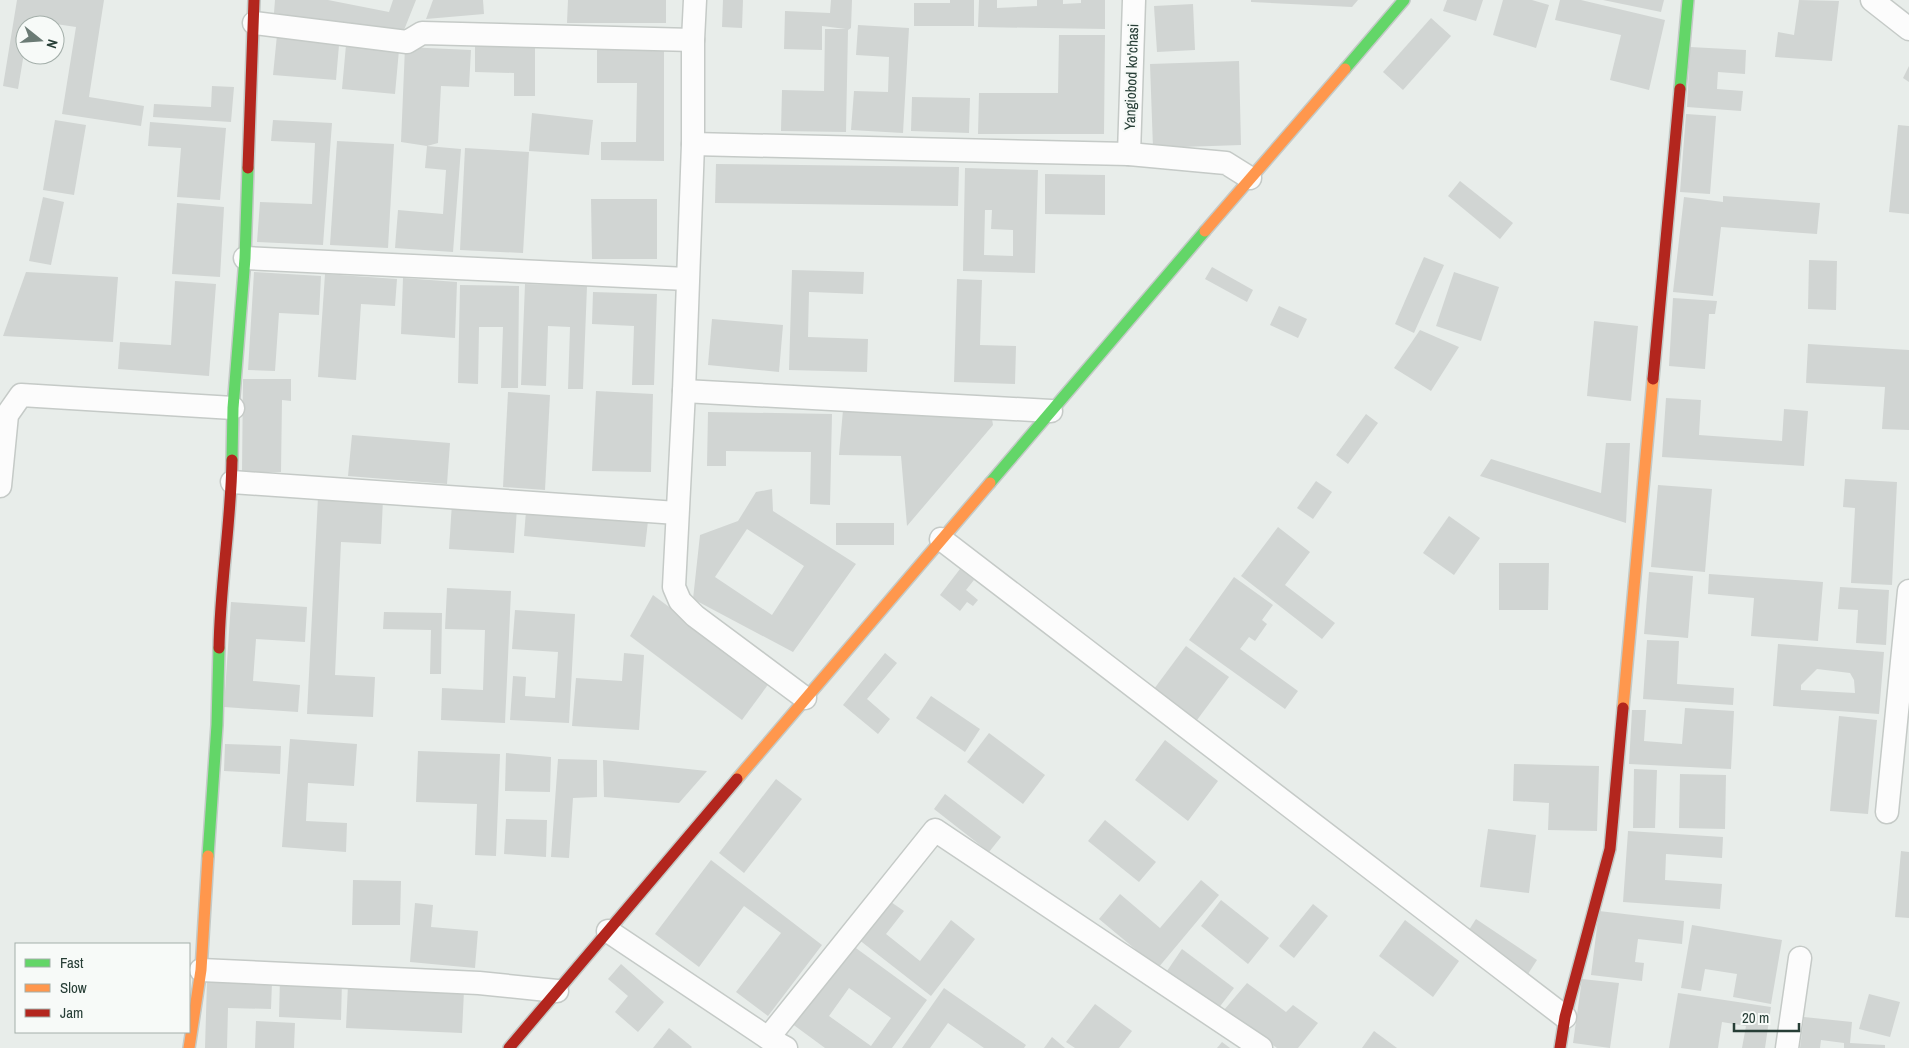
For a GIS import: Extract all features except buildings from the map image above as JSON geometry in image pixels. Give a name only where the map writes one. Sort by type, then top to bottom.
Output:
[{"type":"street","points":[[189,1048],[201,970],[217,725],[220,605],[232,482],[233,408],[245,258],[254,0]]},
{"type":"street","points":[[695,0],[693,144],[684,391],[674,587],[680,601],[695,616],[805,698]]},
{"type":"street","name":"Yangiobod ko'chasi","points":[[1129,154],[1134,0]]},
{"type":"street","points":[[509,1048],[1050,411],[1404,0]]},
{"type":"street","points":[[1560,1048],[1565,1016],[1610,849],[1688,0]]},
{"type":"street","points":[[1872,0],[1909,29]]},
{"type":"street","points":[[254,24],[407,42],[422,33],[693,40]]},
{"type":"street","points":[[693,144],[1129,154],[1226,163],[1250,178]]},
{"type":"street","points":[[245,258],[687,279]]},
{"type":"street","points":[[684,391],[1050,411]]},
{"type":"street","points":[[0,486],[7,415],[21,395],[233,408]]},
{"type":"street","points":[[232,482],[677,513]]},
{"type":"street","points":[[941,539],[1565,1016]]},
{"type":"street","points":[[1887,812],[1909,591]]},
{"type":"street","points":[[608,931],[777,1043],[936,830],[1261,1048]]},
{"type":"street","points":[[1787,1048],[1800,958]]},
{"type":"street","points":[[201,970],[479,984],[557,992]]},
{"type":"traffic: fast","points":[[1345,69],[1404,0]]},
{"type":"traffic: fast","points":[[1680,89],[1688,0]]},
{"type":"traffic: fast","points":[[232,460],[233,408],[245,258],[248,168]]},
{"type":"traffic: fast","points":[[990,483],[1205,231]]},
{"type":"traffic: fast","points":[[208,856],[217,725],[219,648]]},
{"type":"traffic: slow","points":[[1205,231],[1345,69]]},
{"type":"traffic: slow","points":[[1623,708],[1653,379]]},
{"type":"traffic: slow","points":[[737,779],[990,483]]},
{"type":"traffic: slow","points":[[189,1048],[201,970],[208,856]]},
{"type":"traffic: jam","points":[[248,168],[254,0]]},
{"type":"traffic: jam","points":[[1653,379],[1680,89]]},
{"type":"traffic: jam","points":[[219,648],[232,460]]},
{"type":"traffic: jam","points":[[1560,1048],[1565,1017],[1610,849],[1623,708]]},
{"type":"traffic: jam","points":[[509,1048],[737,779]]}]
